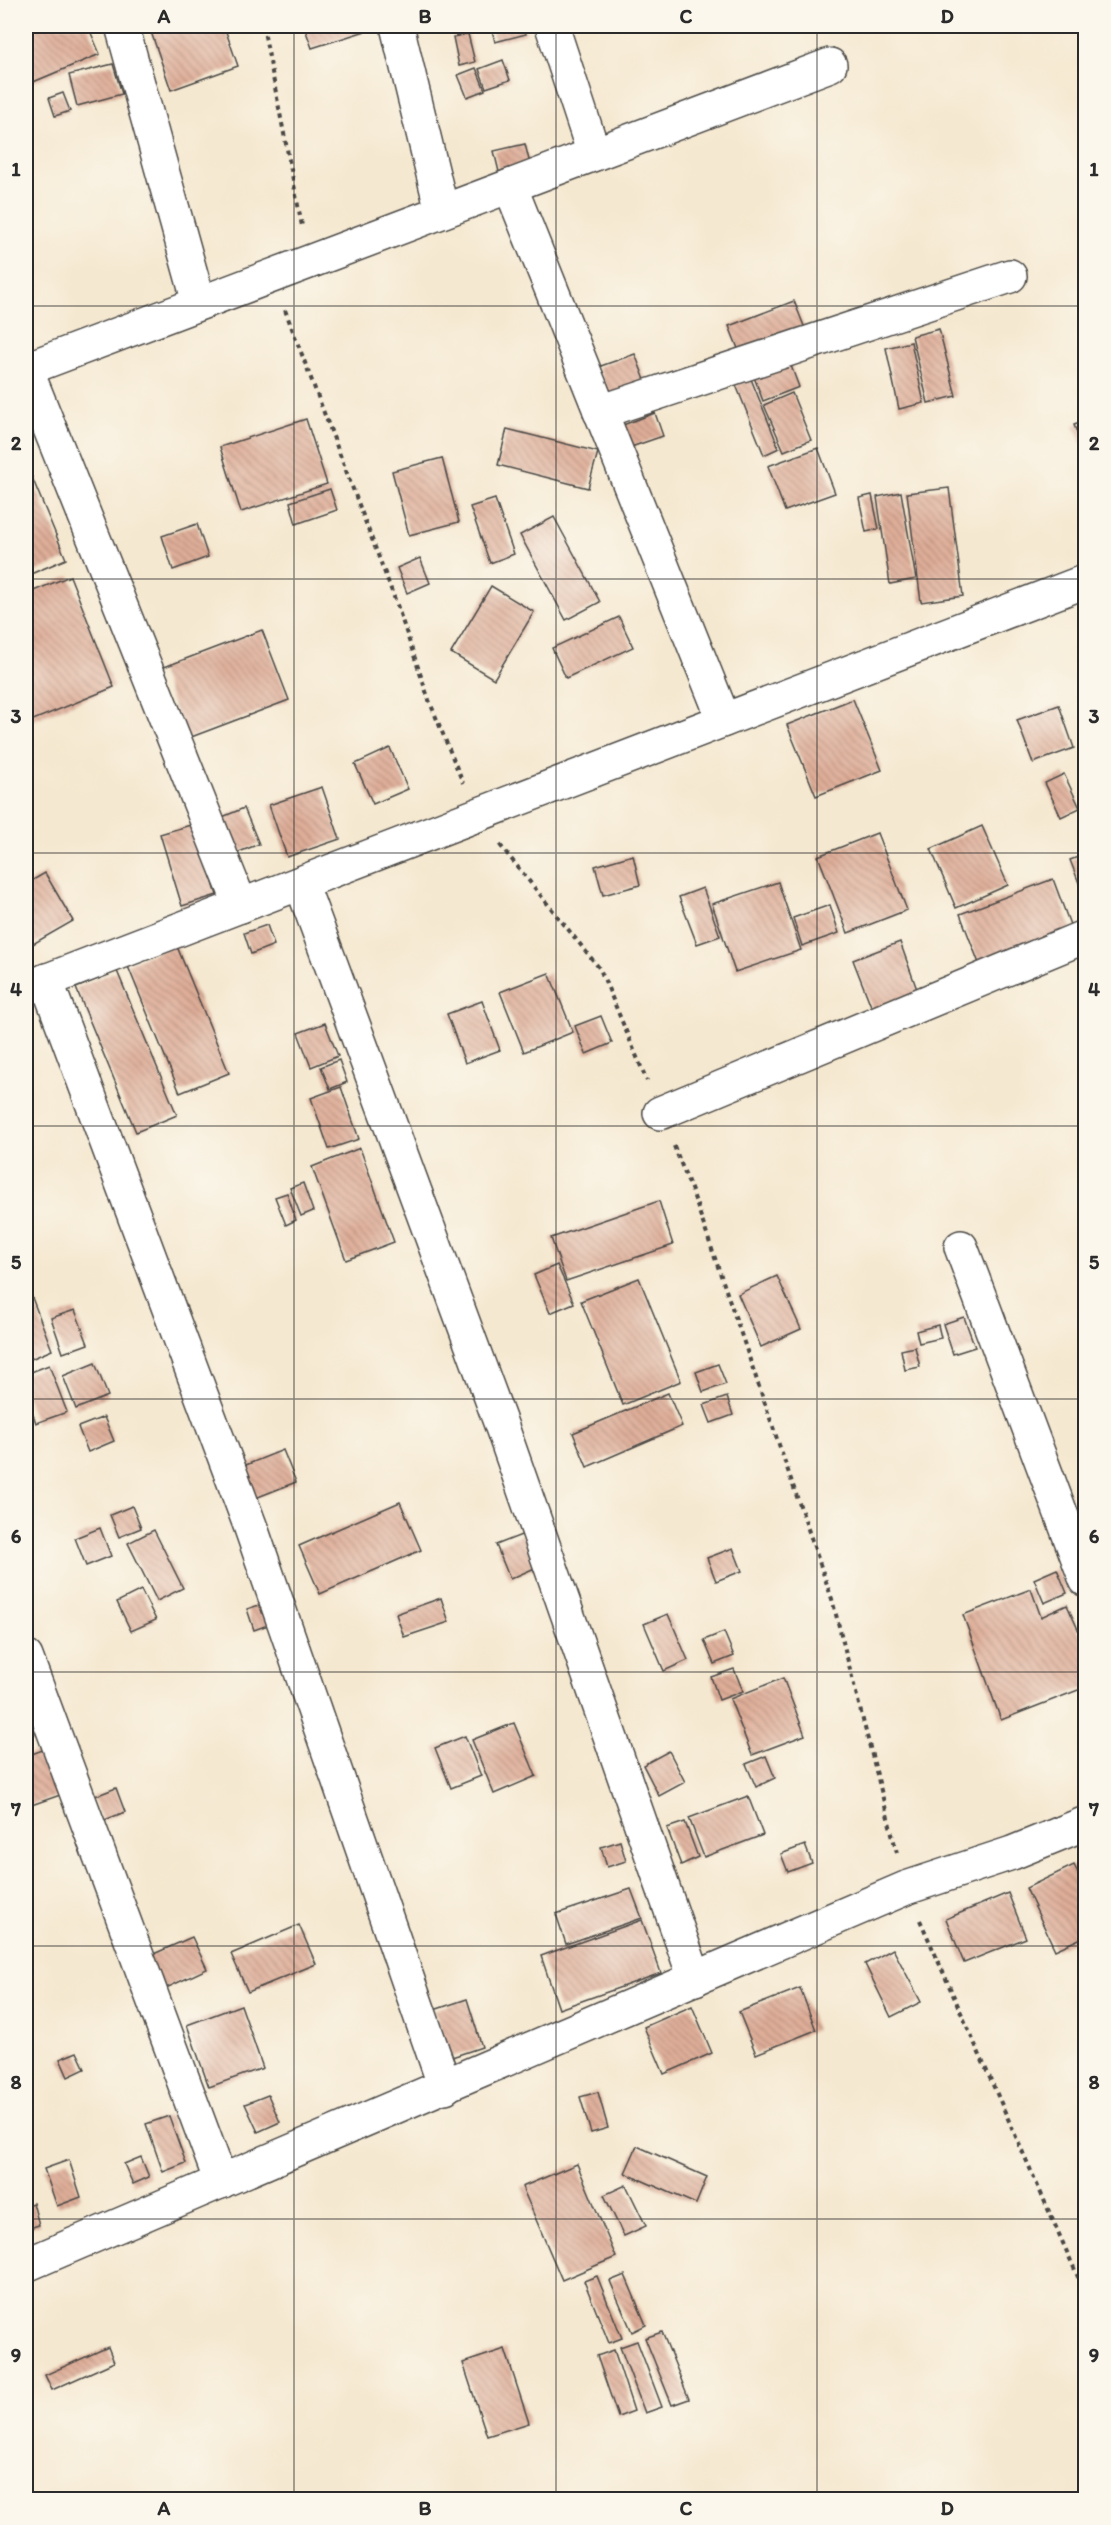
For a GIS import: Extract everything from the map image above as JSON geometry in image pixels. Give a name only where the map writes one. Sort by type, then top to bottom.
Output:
[{"type":"street","points":[[122,26],[199,303]]},
{"type":"street","points":[[397,26],[442,211]]},
{"type":"street","points":[[552,26],[594,154]]},
{"type":"street","points":[[241,906],[26,369],[830,65]]},
{"type":"street","points":[[510,186],[724,720]]},
{"type":"street","points":[[600,412],[1011,276]]},
{"type":"street","points":[[445,2087],[251,1528],[36,984],[1086,581]]},
{"type":"street","points":[[301,883],[503,1430],[695,1979]]},
{"type":"street","points":[[660,1113],[1086,936]]},
{"type":"street","points":[[961,1247],[1086,1580]]},
{"type":"street","points":[[26,1657],[221,2182]]},
{"type":"street","points":[[26,2265],[906,1888],[1011,1853],[1086,1823]]},
{"type":"path","points":[[263,26],[303,232]]},
{"type":"path","points":[[273,277],[397,605],[429,700],[476,815],[600,969],[693,1194],[832,1599],[906,1888],[1086,2295]]},
{"type":"building","points":[[26,26],[88,26],[100,54],[26,85]]},
{"type":"building","points":[[149,26],[224,26],[238,66],[171,90]]},
{"type":"building","points":[[304,26],[381,26],[312,48]]},
{"type":"building","points":[[491,26],[524,26],[526,34],[495,42]]},
{"type":"building","points":[[468,34],[475,62],[459,66],[453,37]]},
{"type":"building","points":[[503,60],[510,80],[486,88],[479,69]]},
{"type":"building","points":[[113,64],[122,94],[77,106],[69,75]]},
{"type":"building","points":[[476,68],[485,90],[467,97],[458,75]]},
{"type":"building","points":[[63,93],[70,111],[55,116],[49,98]]},
{"type":"building","points":[[525,144],[530,164],[499,172],[494,151]]},
{"type":"building","points":[[794,301],[806,331],[741,356],[729,326]]},
{"type":"building","points":[[939,329],[956,396],[928,403],[912,336]]},
{"type":"building","points":[[911,342],[924,403],[899,409],[886,348]]},
{"type":"building","points":[[635,354],[647,385],[611,399],[598,367]]},
{"type":"building","points":[[790,363],[799,387],[763,401],[754,377]]},
{"type":"building","points":[[751,379],[779,448],[764,455],[736,385]]},
{"type":"building","points":[[792,393],[811,440],[784,451],[764,405]]},
{"type":"building","points":[[655,413],[663,436],[631,447],[623,425]]},
{"type":"building","points":[[306,419],[327,484],[241,512],[220,447]]},
{"type":"building","points":[[1086,421],[1086,441],[1081,443],[1074,425]]},
{"type":"building","points":[[507,429],[598,452],[588,488],[498,465]]},
{"type":"building","points":[[818,448],[835,493],[785,511],[768,466]]},
{"type":"building","points":[[442,458],[459,522],[409,535],[392,471]]},
{"type":"building","points":[[26,463],[66,559],[26,576]]},
{"type":"building","points":[[949,488],[963,596],[921,602],[907,493]]},
{"type":"building","points":[[330,489],[337,510],[296,524],[290,502]]},
{"type":"building","points":[[901,492],[916,579],[890,584],[877,497]]},
{"type":"building","points":[[872,495],[879,529],[866,532],[859,498]]},
{"type":"building","points":[[495,499],[514,554],[490,563],[470,507]]},
{"type":"building","points":[[554,517],[600,602],[566,620],[520,535]]},
{"type":"building","points":[[197,524],[208,557],[173,570],[162,536]]},
{"type":"building","points":[[420,558],[430,583],[407,593],[397,568]]},
{"type":"building","points":[[70,576],[114,687],[26,723],[26,594]]},
{"type":"building","points":[[491,586],[534,612],[494,679],[451,653]]},
{"type":"building","points":[[619,617],[633,647],[566,678],[552,648]]},
{"type":"building","points":[[262,630],[289,700],[186,739],[159,669]]},
{"type":"building","points":[[853,699],[882,770],[816,796],[787,725]]},
{"type":"building","points":[[1059,705],[1074,748],[1033,763],[1017,720]]},
{"type":"building","points":[[390,748],[408,789],[373,804],[355,764]]},
{"type":"building","points":[[1064,774],[1080,808],[1061,817],[1045,783]]},
{"type":"building","points":[[322,787],[340,839],[287,857],[269,805]]},
{"type":"building","points":[[244,808],[259,844],[234,854],[220,818]]},
{"type":"building","points":[[194,824],[217,895],[182,906],[160,834]]},
{"type":"building","points":[[982,826],[1008,885],[956,908],[931,849]]},
{"type":"building","points":[[877,833],[907,910],[848,933],[818,856]]},
{"type":"building","points":[[1086,854],[1086,887],[1081,888],[1070,860]]},
{"type":"building","points":[[633,855],[640,885],[603,895],[595,866]]},
{"type":"building","points":[[45,873],[73,921],[26,948],[26,884]]},
{"type":"building","points":[[1053,879],[1072,930],[980,966],[960,914]]},
{"type":"building","points":[[778,882],[801,950],[735,972],[712,904]]},
{"type":"building","points":[[703,888],[720,936],[697,944],[679,897]]},
{"type":"building","points":[[830,905],[839,933],[802,946],[793,918]]},
{"type":"building","points":[[267,925],[274,945],[251,954],[244,933]]},
{"type":"building","points":[[900,942],[919,995],[873,1011],[853,960]]},
{"type":"building","points":[[176,944],[229,1073],[180,1093],[127,964]]},
{"type":"building","points":[[117,971],[177,1115],[136,1132],[76,988]]},
{"type":"building","points":[[549,973],[573,1032],[524,1052],[500,992]]},
{"type":"building","points":[[482,1001],[500,1050],[465,1063],[447,1014]]},
{"type":"building","points":[[601,1016],[612,1043],[586,1054],[575,1026]]},
{"type":"building","points":[[325,1023],[338,1056],[311,1067],[298,1033]]},
{"type":"building","points":[[339,1060],[347,1082],[330,1089],[321,1067]]},
{"type":"building","points":[[341,1087],[359,1139],[329,1149],[311,1098]]},
{"type":"building","points":[[360,1148],[394,1242],[346,1260],[312,1167]]},
{"type":"building","points":[[303,1183],[313,1211],[301,1216],[290,1188]]},
{"type":"building","points":[[287,1193],[296,1220],[286,1225],[275,1197]]},
{"type":"building","points":[[659,1201],[673,1245],[566,1281],[551,1238]]},
{"type":"building","points":[[557,1265],[574,1303],[550,1313],[534,1275]]},
{"type":"building","points":[[777,1276],[801,1329],[761,1347],[738,1294]]},
{"type":"building","points":[[639,1278],[681,1381],[623,1405],[581,1301]]},
{"type":"building","points":[[26,1282],[52,1350],[26,1361]]},
{"type":"building","points":[[75,1310],[88,1344],[63,1353],[51,1318]]},
{"type":"building","points":[[964,1317],[975,1347],[953,1354],[943,1324]]},
{"type":"building","points":[[938,1325],[941,1338],[919,1343],[916,1331]]},
{"type":"building","points":[[915,1347],[920,1367],[905,1370],[901,1350]]},
{"type":"building","points":[[95,1363],[108,1396],[76,1409],[63,1376]]},
{"type":"building","points":[[718,1364],[726,1384],[703,1392],[696,1372]]},
{"type":"building","points":[[49,1365],[67,1412],[36,1423],[26,1395],[26,1374]]},
{"type":"building","points":[[668,1393],[682,1426],[587,1467],[573,1433]]},
{"type":"building","points":[[727,1397],[733,1415],[711,1423],[704,1405]]},
{"type":"building","points":[[104,1417],[114,1441],[88,1452],[78,1427]]},
{"type":"building","points":[[283,1450],[296,1482],[248,1501],[236,1469]]},
{"type":"building","points":[[400,1502],[421,1550],[320,1594],[299,1546]]},
{"type":"building","points":[[132,1506],[141,1528],[119,1537],[110,1515]]},
{"type":"building","points":[[100,1528],[111,1556],[86,1566],[75,1538]]},
{"type":"building","points":[[154,1530],[183,1588],[157,1601],[128,1543]]},
{"type":"building","points":[[524,1534],[537,1567],[510,1579],[496,1545]]},
{"type":"building","points":[[733,1548],[742,1571],[716,1581],[707,1558]]},
{"type":"building","points":[[1057,1569],[1067,1593],[1044,1603],[1034,1579]]},
{"type":"building","points":[[1031,1589],[1041,1617],[1067,1605],[1086,1647],[1086,1687],[1001,1720],[963,1615]]},
{"type":"building","points":[[141,1590],[156,1620],[131,1631],[117,1602]]},
{"type":"building","points":[[441,1598],[449,1622],[404,1637],[396,1614]]},
{"type":"building","points":[[268,1602],[276,1622],[254,1630],[247,1609]]},
{"type":"building","points":[[668,1614],[688,1660],[664,1671],[644,1624]]},
{"type":"building","points":[[724,1632],[734,1656],[714,1664],[704,1640]]},
{"type":"building","points":[[734,1669],[743,1691],[719,1700],[711,1677]]},
{"type":"building","points":[[783,1678],[805,1735],[752,1755],[730,1699]]},
{"type":"building","points":[[514,1723],[536,1776],[494,1794],[472,1740]]},
{"type":"building","points":[[465,1736],[481,1776],[451,1788],[435,1748]]},
{"type":"building","points":[[51,1747],[66,1793],[26,1807],[26,1756]]},
{"type":"building","points":[[669,1751],[685,1782],[659,1796],[643,1765]]},
{"type":"building","points":[[766,1756],[775,1778],[756,1787],[746,1764]]},
{"type":"building","points":[[116,1788],[125,1812],[102,1821],[93,1797]]},
{"type":"building","points":[[748,1796],[763,1835],[704,1857],[689,1818]]},
{"type":"building","points":[[685,1822],[698,1857],[681,1865],[667,1828]]},
{"type":"building","points":[[620,1841],[626,1861],[607,1867],[601,1847]]},
{"type":"building","points":[[805,1845],[812,1863],[788,1872],[781,1854]]},
{"type":"building","points":[[1074,1865],[1086,1888],[1086,1936],[1055,1950],[1026,1888]]},
{"type":"building","points":[[631,1889],[642,1918],[566,1944],[556,1914]]},
{"type":"building","points":[[1008,1893],[1026,1938],[964,1963],[946,1919]]},
{"type":"building","points":[[642,1920],[661,1973],[559,2009],[541,1956]]},
{"type":"building","points":[[299,1925],[316,1964],[248,1992],[231,1954]]},
{"type":"building","points":[[192,1937],[207,1969],[162,1990],[147,1957]]},
{"type":"building","points":[[893,1949],[921,2002],[891,2017],[865,1964]]},
{"type":"building","points":[[800,1988],[816,2030],[756,2054],[739,2012]]},
{"type":"building","points":[[467,1999],[482,2047],[449,2058],[434,2010]]},
{"type":"building","points":[[241,2005],[263,2068],[209,2087],[187,2025]]},
{"type":"building","points":[[692,2006],[712,2053],[664,2074],[644,2027]]},
{"type":"building","points":[[77,2052],[85,2069],[68,2077],[60,2059]]},
{"type":"building","points":[[598,2092],[608,2128],[591,2133],[580,2097]]},
{"type":"building","points":[[268,2095],[280,2122],[258,2132],[245,2104]]},
{"type":"building","points":[[169,2116],[186,2163],[163,2172],[146,2124]]},
{"type":"building","points":[[637,2146],[707,2177],[696,2204],[625,2173]]},
{"type":"building","points":[[141,2157],[149,2177],[133,2184],[124,2164]]},
{"type":"building","points":[[69,2160],[81,2197],[57,2206],[44,2169]]},
{"type":"building","points":[[577,2164],[616,2257],[562,2280],[522,2187]]},
{"type":"building","points":[[626,2185],[646,2226],[624,2236],[604,2195]]},
{"type":"building","points":[[33,2203],[39,2225],[26,2229],[26,2205]]},
{"type":"building","points":[[625,2275],[646,2325],[632,2332],[610,2281]]},
{"type":"building","points":[[597,2276],[622,2338],[609,2343],[584,2281]]},
{"type":"building","points":[[662,2332],[689,2399],[672,2405],[645,2338]]},
{"type":"building","points":[[637,2341],[662,2407],[645,2413],[620,2347]]},
{"type":"building","points":[[108,2347],[114,2362],[52,2390],[45,2375]]},
{"type":"building","points":[[505,2349],[529,2423],[487,2436],[463,2363]]},
{"type":"building","points":[[614,2350],[634,2411],[618,2417],[597,2356]]}]
